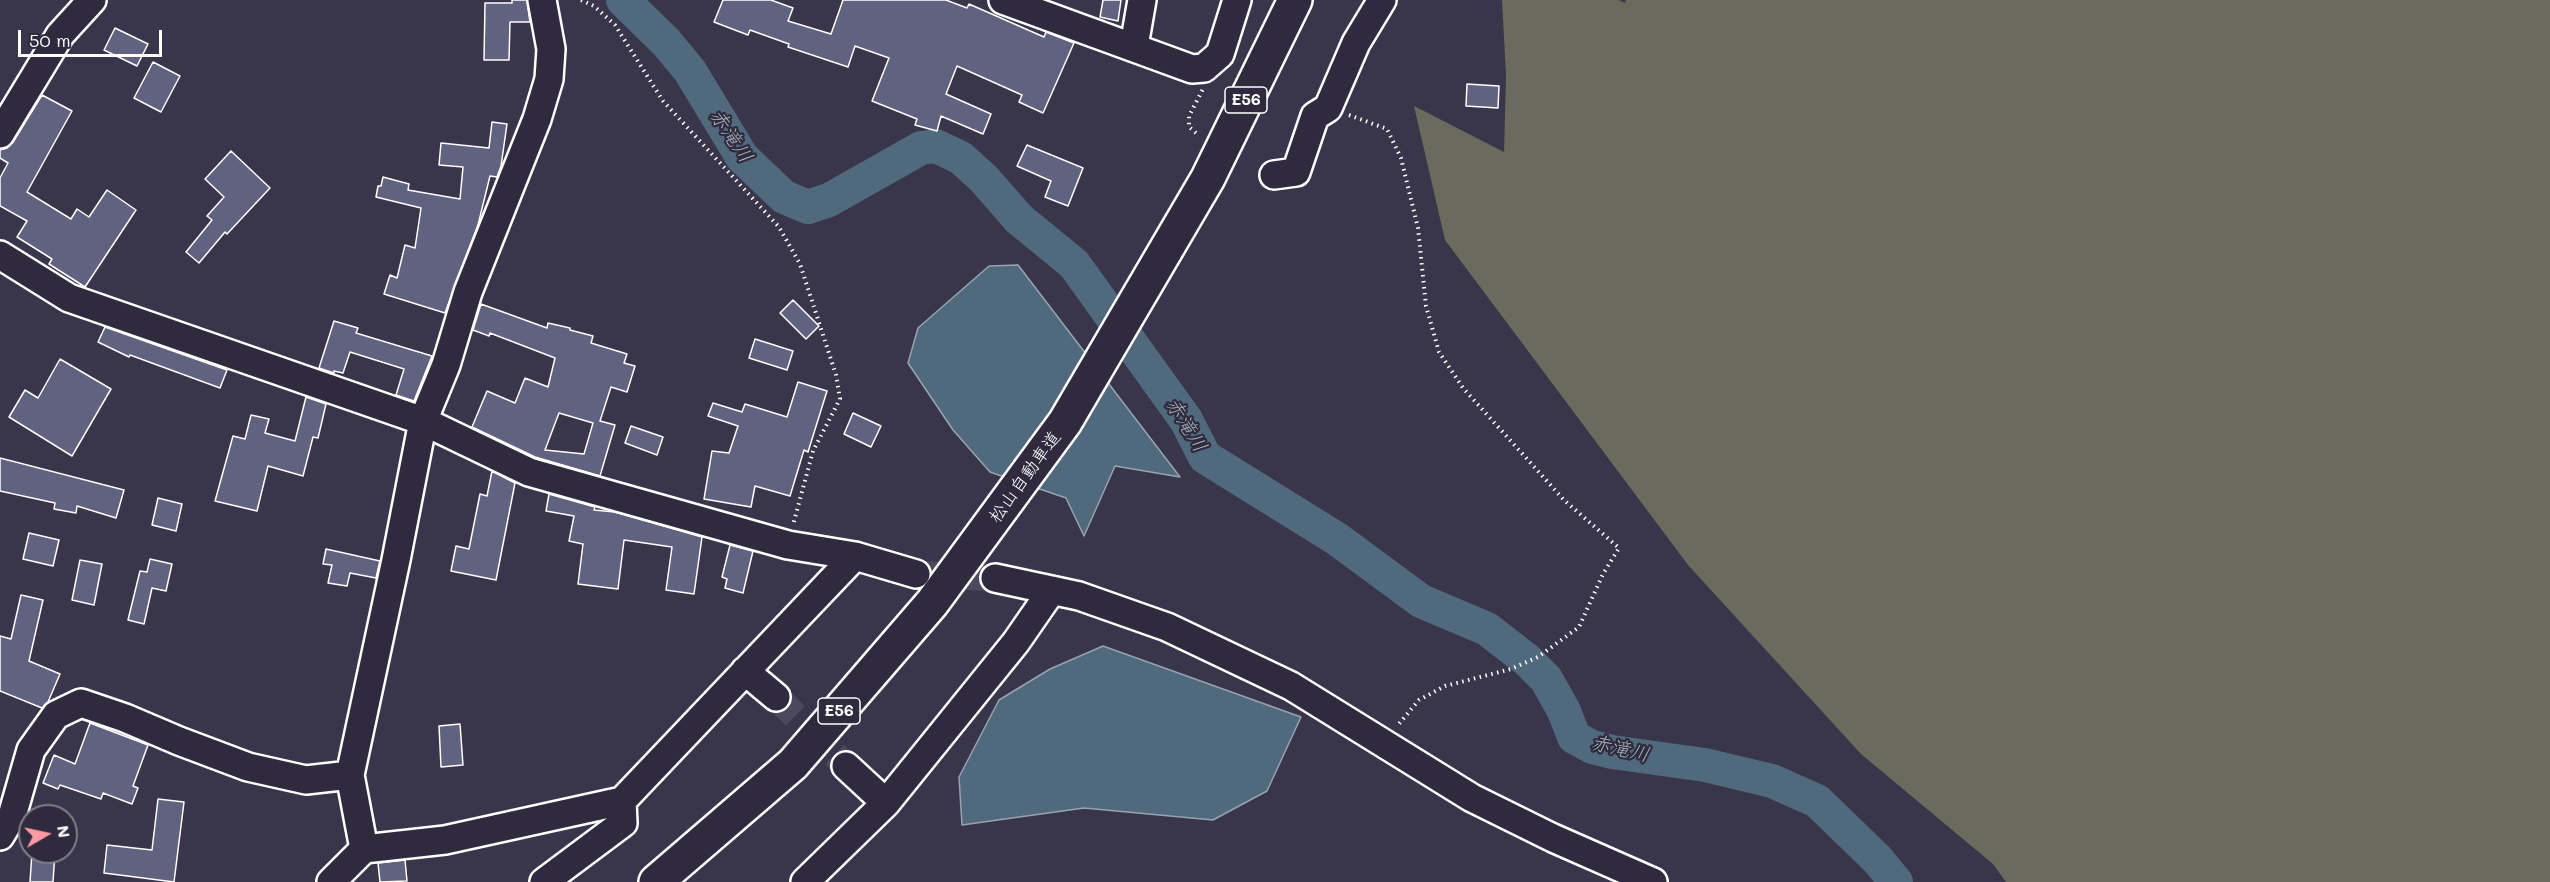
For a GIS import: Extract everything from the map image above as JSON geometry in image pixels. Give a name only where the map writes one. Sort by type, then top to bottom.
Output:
[{"type":"highway","points":[[1196,199],[1276,0]]},
{"type":"highway","name":"松山自動車道","points":[[656,882],[793,764],[932,603],[1065,422],[1196,199],[1295,0]]},
{"type":"street","points":[[0,134],[60,35],[92,0]]},
{"type":"street","points":[[364,849],[350,775],[423,421],[446,364],[468,292],[537,118],[549,79],[551,49],[542,0]]},
{"type":"street","points":[[1003,0],[1192,69],[1204,68],[1220,54],[1237,0]]},
{"type":"street","points":[[1134,46],[1142,0]]},
{"type":"street","points":[[1274,175],[1296,172],[1315,116],[1328,108],[1356,43],[1382,0]]},
{"type":"street","points":[[0,255],[69,298],[423,421],[529,472],[788,545],[855,556],[916,574]]},
{"type":"street","points":[[331,882],[364,849],[445,840],[622,801],[855,556]]},
{"type":"street","points":[[995,578],[1079,596],[1167,627],[1291,686],[1472,798],[1553,838],[1653,882]]},
{"type":"street","points":[[804,882],[886,803],[1009,651],[1052,590]]},
{"type":"street","points":[[745,670],[776,697]]},
{"type":"street","points":[[0,836],[12,816],[31,750],[56,715],[81,703],[248,767],[306,780],[350,775]]},
{"type":"street","points":[[846,766],[886,803]]},
{"type":"street","points":[[544,882],[623,823],[622,801]]},
{"type":"path","points":[[581,0],[594,6],[615,25],[663,101],[779,227],[800,264],[833,364],[840,399],[813,451],[788,545]]},
{"type":"path","points":[[1196,134],[1189,127],[1189,116],[1204,86],[1204,68]]},
{"type":"path","points":[[1328,108],[1388,129],[1401,158],[1418,228],[1426,306],[1439,352],[1463,388],[1564,501],[1619,548],[1603,574],[1579,627],[1538,657],[1511,669],[1445,686],[1419,700],[1383,743]]},
{"type":"green space","points":[[1502,0],[1619,0],[1625,3],[1626,0],[2550,0],[2550,882],[2006,882],[1993,864],[1861,754],[1688,565],[1445,240],[1414,106],[1504,152],[1506,76]]},
{"type":"water","points":[[1018,265],[1180,477],[1115,466],[1084,536],[1066,498],[990,472],[953,430],[908,363],[918,328],[989,266]]},
{"type":"water","points":[[1103,646],[1301,717],[1267,791],[1213,820],[1084,808],[962,825],[959,777],[999,700],[1050,669]]},
{"type":"building","points":[[512,0],[527,0],[530,22],[510,22],[509,60],[484,60],[485,3],[512,3]]},
{"type":"building","points":[[723,0],[771,0],[793,8],[788,21],[831,34],[843,0],[946,0],[967,8],[969,4],[1044,37],[1046,32],[1074,43],[1043,113],[1019,102],[1022,95],[957,66],[946,94],[991,114],[983,134],[941,116],[937,131],[915,125],[917,119],[872,101],[889,58],[855,46],[848,67],[788,47],[789,44],[750,30],[748,35],[714,22]]},
{"type":"building","points":[[1103,0],[1121,0],[1118,21],[1100,17]]},
{"type":"building","points":[[115,28],[148,44],[137,66],[104,50]]},
{"type":"building","points":[[153,62],[180,76],[161,112],[134,98]]},
{"type":"building","points":[[1467,84],[1499,86],[1498,108],[1466,106]]},
{"type":"building","points":[[42,95],[72,111],[27,192],[71,219],[77,209],[89,217],[107,190],[136,210],[85,287],[49,264],[52,259],[17,237],[27,221],[0,206],[0,178],[8,163],[0,158],[0,150],[7,148],[13,142]]},
{"type":"building","points":[[492,122],[507,124],[501,166],[497,177],[490,176],[478,225],[445,313],[384,294],[390,275],[397,278],[405,245],[415,248],[421,208],[376,197],[383,177],[409,184],[408,190],[460,199],[463,167],[439,165],[441,143],[489,148]]},
{"type":"building","points":[[1027,145],[1083,168],[1068,206],[1045,197],[1051,181],[1017,166]]},
{"type":"building","points":[[231,151],[270,188],[227,234],[225,232],[199,263],[186,252],[212,220],[207,216],[224,197],[205,179]]},
{"type":"building","points":[[793,300],[819,326],[806,339],[780,313]]},
{"type":"building","points":[[481,304],[547,328],[548,323],[570,328],[570,330],[593,336],[591,343],[627,354],[624,363],[635,366],[627,392],[611,387],[600,421],[615,425],[600,476],[535,457],[472,427],[487,391],[515,403],[525,378],[548,387],[555,358],[490,333],[489,336],[473,330]],"holes":[[[559,413],[593,423],[584,454],[545,450]]]},
{"type":"building","points":[[334,321],[358,328],[356,333],[432,356],[414,401],[396,395],[404,369],[350,352],[343,373],[334,371],[334,373],[319,368]]},
{"type":"building","points":[[105,327],[227,370],[220,388],[130,355],[129,357],[98,342]]},
{"type":"building","points":[[755,339],[793,351],[787,370],[749,358]]},
{"type":"building","points":[[60,359],[111,389],[72,456],[9,417],[25,390],[38,398]]},
{"type":"building","points":[[798,382],[827,391],[808,452],[804,450],[790,496],[755,486],[751,507],[704,499],[712,451],[729,453],[738,426],[708,416],[713,403],[742,412],[745,404],[787,417]]},
{"type":"building","points":[[306,397],[326,404],[318,438],[313,437],[303,476],[268,466],[257,511],[215,501],[233,436],[245,439],[251,415],[269,419],[265,433],[295,441]]},
{"type":"building","points":[[853,413],[881,426],[871,447],[844,434]]},
{"type":"building","points":[[631,426],[663,437],[657,455],[625,443]]},
{"type":"building","points":[[0,458],[124,490],[116,518],[77,506],[76,513],[54,509],[55,503],[0,491]]},
{"type":"building","points":[[492,471],[515,483],[496,580],[451,571],[456,546],[469,549],[480,494],[487,496]]},
{"type":"building","points":[[549,494],[595,507],[594,510],[615,512],[702,537],[694,594],[666,590],[672,547],[624,540],[618,589],[578,584],[583,544],[569,541],[574,516],[546,511]]},
{"type":"building","points":[[158,498],[182,504],[176,531],[152,525]]},
{"type":"building","points":[[29,533],[59,540],[53,566],[23,559]]},
{"type":"building","points":[[730,545],[753,551],[743,593],[725,588],[727,579],[722,577]]},
{"type":"building","points":[[326,549],[380,561],[376,578],[350,573],[347,586],[328,583],[332,565],[323,564]]},
{"type":"building","points":[[150,559],[172,564],[166,591],[152,588],[144,624],[128,620],[140,571],[147,572]]},
{"type":"building","points":[[80,560],[102,564],[94,605],[72,600]]},
{"type":"building","points":[[21,595],[43,600],[29,661],[60,674],[48,702],[42,708],[0,691],[0,636],[11,639]]},
{"type":"building","points":[[90,723],[148,745],[133,786],[138,788],[132,804],[103,793],[101,799],[60,785],[58,789],[43,783],[54,755],[75,764]]},
{"type":"building","points":[[460,724],[463,765],[441,767],[439,726]]},
{"type":"building","points":[[158,799],[184,802],[174,882],[104,873],[107,845],[152,850]]},
{"type":"building","points":[[405,860],[407,881],[380,882],[378,863]]},
{"type":"building","points":[[31,864],[54,864],[53,882],[30,882]]},
{"type":"waterway","name":"赤滝川","points":[[623,0],[666,42],[690,71],[742,157],[784,197],[808,207],[829,200],[921,148],[936,146],[961,158],[984,179],[1019,219],[1074,264],[1186,420],[1205,457],[1337,539],[1421,601],[1487,629],[1527,660],[1546,679],[1564,711],[1574,737],[1592,747],[1612,752],[1705,765],[1772,781],[1817,801],[1877,859],[1896,882]]},
{"type":"tunnel","points":[[916,574],[995,578]]},
{"type":"tunnel","points":[[776,697],[846,766]]}]
